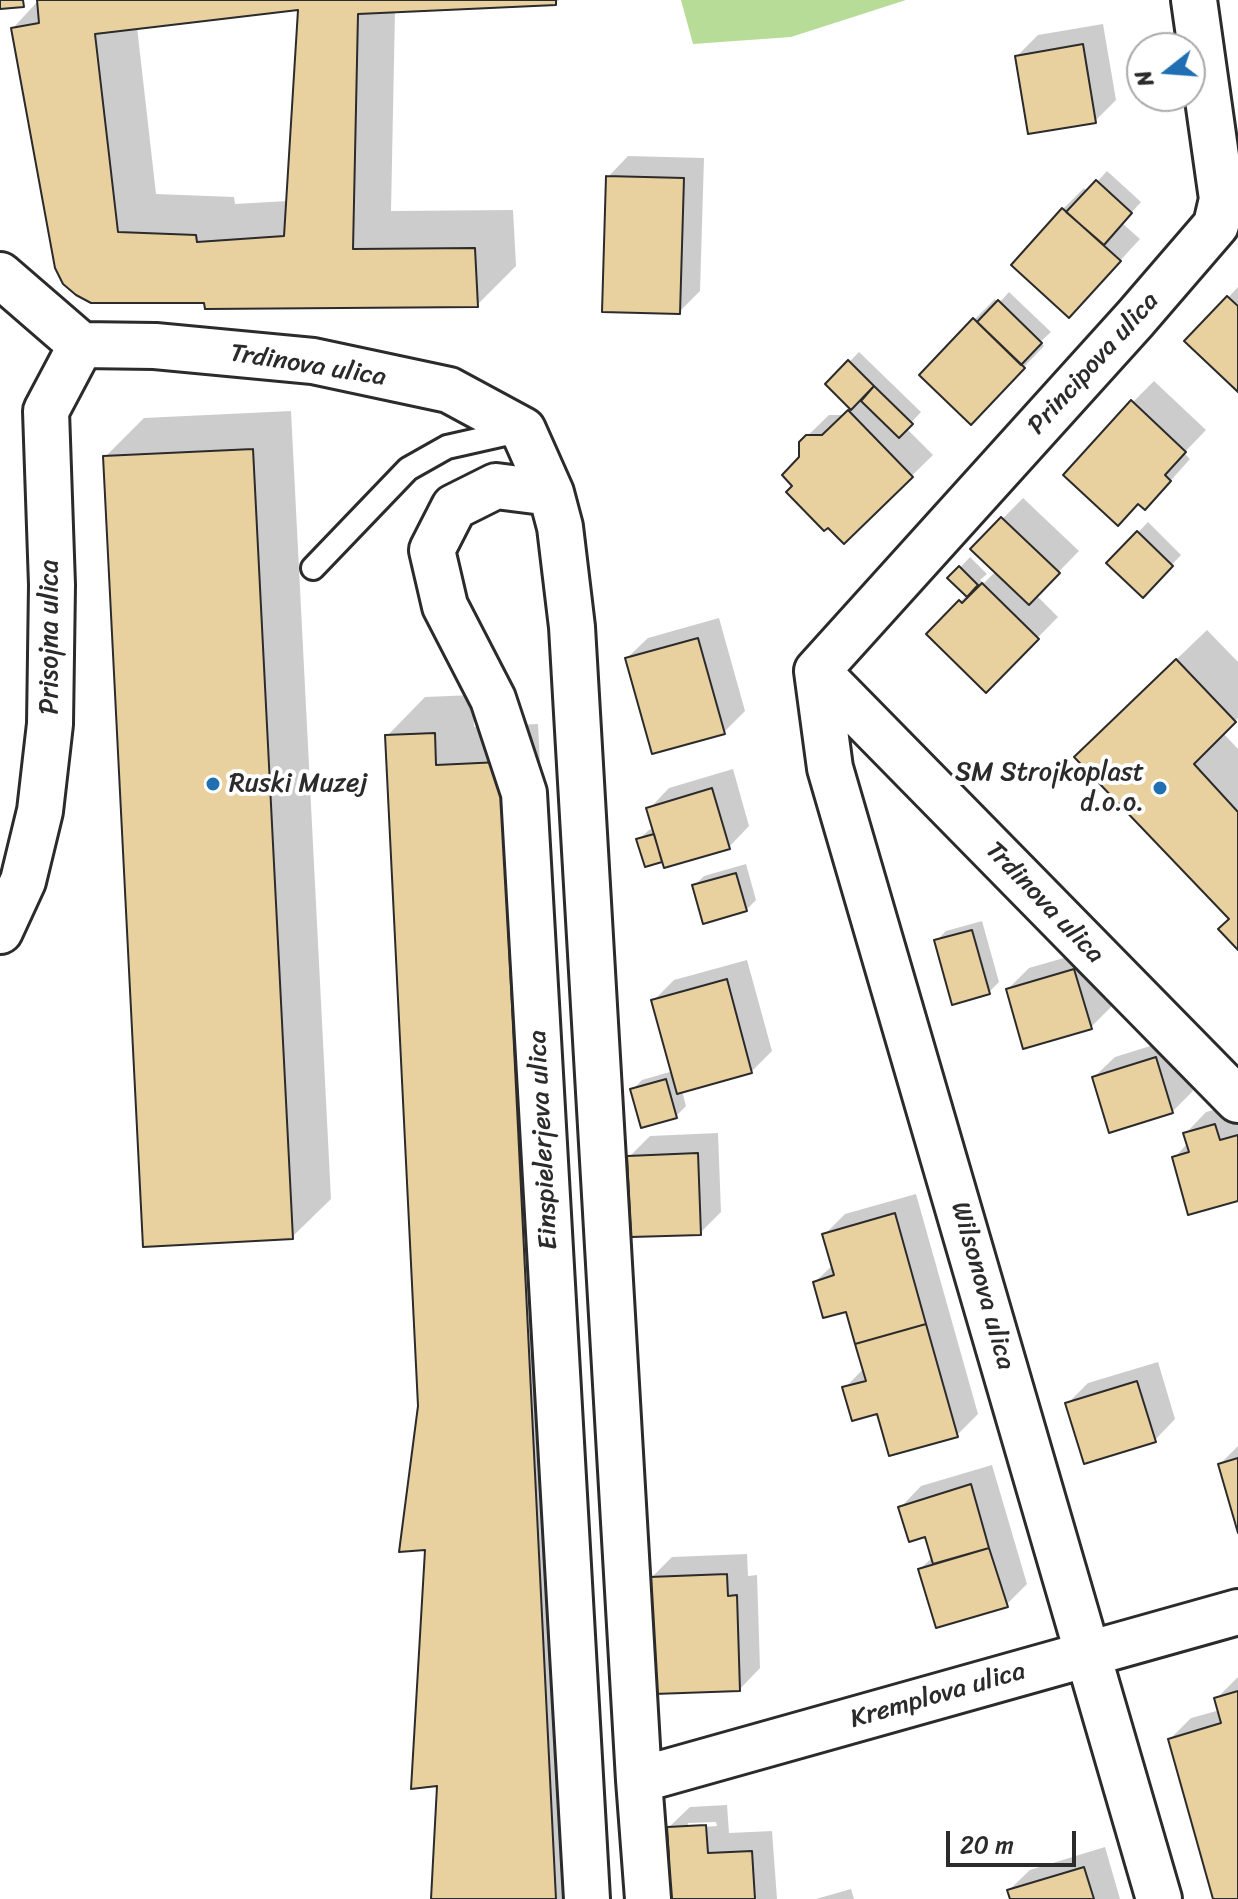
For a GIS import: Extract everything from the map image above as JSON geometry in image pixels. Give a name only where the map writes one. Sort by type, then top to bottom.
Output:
[{"type":"street","name":"Principova ulica","points":[[817,671],[1145,308],[1216,225],[1222,199],[1194,0]]},
{"type":"street","points":[[0,275],[81,345]]},
{"type":"street","name":"Trdinova ulica","points":[[81,345],[155,346],[313,361],[449,390],[523,430]]},
{"type":"street","name":"Prisojna ulica","points":[[0,931],[23,881],[30,853],[40,811],[50,724],[52,585],[46,411],[81,345]]},
{"type":"street","points":[[523,430],[551,493],[560,527],[572,627],[648,1899]]},
{"type":"street","name":"Einspielerjeva ulica","points":[[551,493],[496,486],[454,507],[432,550],[445,606],[493,699],[524,793],[587,1899]]},
{"type":"street","name":"Trdinova ulica","points":[[817,671],[1238,1100]]},
{"type":"street","name":"Wilsonova ulica","points":[[817,671],[830,768],[1159,1899]]},
{"type":"street","name":"Kremplova ulica","points":[[639,1780],[1238,1612]]},
{"type":"lane","points":[[313,568],[408,469],[447,447],[523,430]]},
{"type":"green space","points":[[681,0],[906,0],[791,37],[693,44]]},
{"type":"building","points":[[0,0],[23,0],[24,7],[0,9]]},
{"type":"building","points":[[37,0],[556,0],[556,5],[358,14],[353,249],[475,248],[478,307],[205,309],[204,303],[91,303],[76,295],[63,284],[55,268],[11,28],[39,23]],"holes":[[[298,10],[284,236],[197,242],[196,235],[118,232],[95,34]]]},
{"type":"building","points":[[1083,44],[1096,123],[1028,134],[1015,56]]},
{"type":"building","points":[[606,176],[684,178],[680,314],[602,312]]},
{"type":"building","points":[[1096,180],[1132,213],[1104,245],[1066,212]]},
{"type":"building","points":[[1062,208],[1121,261],[1069,318],[1011,265]]},
{"type":"building","points":[[1227,296],[1238,306],[1238,392],[1184,341]]},
{"type":"building","points":[[998,300],[1042,343],[1021,365],[977,322]]},
{"type":"building","points":[[973,318],[1025,368],[971,425],[919,375]]},
{"type":"building","points":[[848,360],[874,386],[851,410],[825,384]]},
{"type":"building","points":[[874,386],[913,424],[899,438],[861,401]]},
{"type":"building","points":[[1131,400],[1186,452],[1165,475],[1171,481],[1145,510],[1138,504],[1118,526],[1063,475]]},
{"type":"building","points":[[848,410],[913,477],[844,544],[828,528],[824,531],[786,492],[792,486],[782,475],[799,457],[799,442],[806,435],[822,435]]},
{"type":"building","points":[[253,449],[293,1239],[143,1247],[103,456]]},
{"type":"building","points":[[1001,517],[1060,573],[1029,605],[970,549]]},
{"type":"building","points":[[1137,531],[1173,566],[1143,598],[1106,563]]},
{"type":"building","points":[[959,566],[978,585],[967,597],[947,578]]},
{"type":"building","points":[[982,583],[1039,639],[986,693],[926,634],[959,600],[962,603]]},
{"type":"building","points":[[698,638],[725,734],[652,754],[625,658]]},
{"type":"building","name":"SM Strojkoplast d.o.o.","points":[[1176,659],[1236,722],[1194,764],[1238,812],[1238,950],[1218,929],[1229,919],[1074,757]]},
{"type":"building","points":[[435,733],[436,765],[500,762],[556,1899],[431,1899],[437,1786],[411,1789],[425,1550],[399,1552],[418,1406],[385,735]]},
{"type":"building","points":[[712,788],[730,849],[664,868],[646,808]]},
{"type":"building","points":[[654,834],[662,862],[645,867],[636,839]]},
{"type":"building","points":[[736,873],[747,911],[703,924],[692,885]]},
{"type":"building","points":[[972,930],[990,994],[952,1005],[934,940]]},
{"type":"building","points":[[1074,969],[1092,1029],[1023,1049],[1006,989]]},
{"type":"building","points":[[727,979],[752,1073],[677,1094],[651,1000]]},
{"type":"building","points":[[1156,1057],[1173,1113],[1109,1133],[1092,1077]]},
{"type":"building","points":[[666,1079],[677,1118],[641,1128],[630,1089]]},
{"type":"building","points":[[1215,1124],[1220,1140],[1238,1135],[1238,1201],[1188,1215],[1172,1157],[1189,1152],[1183,1133]]},
{"type":"building","points":[[698,1153],[701,1235],[631,1237],[627,1156]]},
{"type":"building","points":[[895,1213],[926,1324],[855,1344],[846,1312],[823,1318],[813,1282],[834,1275],[822,1234]]},
{"type":"building","points":[[926,1324],[958,1437],[889,1456],[877,1414],[852,1421],[842,1387],[866,1381],[855,1344]]},
{"type":"building","points":[[1137,1381],[1156,1442],[1084,1464],[1065,1403]]},
{"type":"building","points":[[1238,1458],[1238,1533],[1218,1464]]},
{"type":"building","points":[[971,1484],[989,1548],[933,1564],[925,1537],[909,1542],[898,1507]]},
{"type":"building","points":[[989,1548],[1008,1607],[936,1628],[918,1569]]},
{"type":"building","points":[[727,1574],[728,1596],[737,1595],[740,1691],[654,1694],[649,1577]]},
{"type":"building","points":[[1238,1691],[1238,1899],[1213,1899],[1168,1739],[1221,1723],[1214,1698]]},
{"type":"building","points":[[706,1825],[708,1853],[752,1851],[755,1899],[664,1899],[662,1858],[669,1858],[667,1827]]},
{"type":"building","points":[[1084,1867],[1094,1899],[1010,1899],[1007,1890]]},
{"type":"place","name":"Ruski Muzej","points":[[213,784]]},
{"type":"place","name":"SM Strojkoplast d.o.o.","points":[[1160,788]]}]
